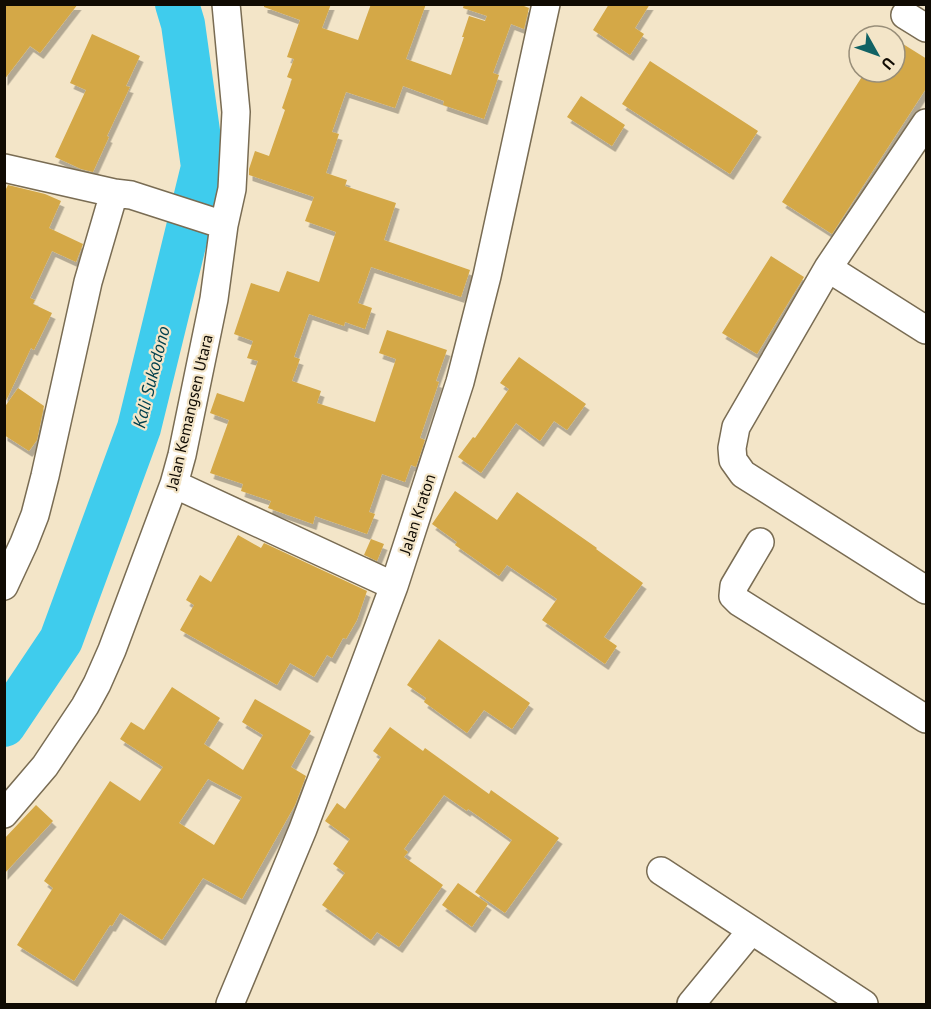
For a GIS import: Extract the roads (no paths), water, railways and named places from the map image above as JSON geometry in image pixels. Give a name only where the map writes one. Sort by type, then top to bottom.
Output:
[{"type":"street","name":"Jalan Kemangsen Utara","points":[[4,814],[45,766],[97,684],[174,484],[182,455],[214,299],[213,222],[232,189],[236,112],[226,4]]},
{"type":"street","name":"Jalan Kraton","points":[[230,1005],[303,828],[394,586],[460,382],[487,276],[546,4]]},
{"type":"street","points":[[927,123],[828,268],[736,427],[732,448],[733,460],[743,474],[927,590]]},
{"type":"street","points":[[4,168],[122,194],[213,222]]},
{"type":"street","points":[[4,586],[35,515],[88,282],[122,194]]},
{"type":"street","points":[[828,268],[927,330]]},
{"type":"street","points":[[174,484],[394,586]]},
{"type":"street","points":[[760,542],[734,586],[733,596],[739,602],[927,719]]},
{"type":"street","points":[[661,872],[864,1005]]},
{"type":"street","points":[[691,1005],[751,931]]},
{"type":"waterway","name":"Kali Sukodono","points":[[4,725],[61,640],[139,428],[203,167],[183,24],[177,4]]}]
